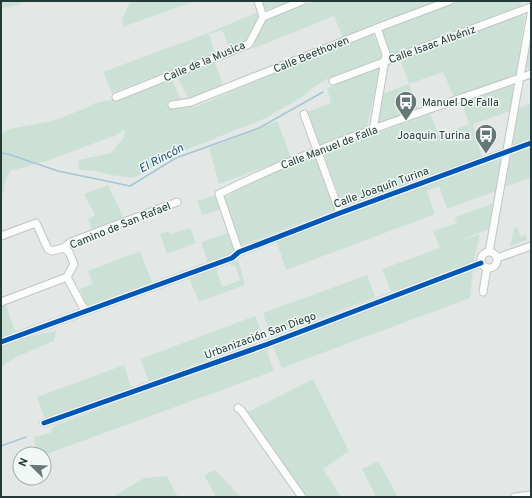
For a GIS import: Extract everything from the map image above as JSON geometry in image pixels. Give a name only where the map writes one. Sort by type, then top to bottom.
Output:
[{"type":"street","points":[[258,1],[263,17],[302,1]]},
{"type":"street","name":"Calle Beethoven","points":[[172,105],[191,102],[449,1]]},
{"type":"street","name":"Calle Isaac Albéniz","points":[[333,81],[531,7]]},
{"type":"street","points":[[489,252],[508,152],[531,14]]},
{"type":"street","name":"Calle de la Musica","points":[[116,97],[249,44],[263,17]]},
{"type":"street","points":[[373,130],[386,61],[386,54],[377,28]]},
{"type":"street","name":"Calle Manuel de Falla","points":[[239,252],[219,194],[260,174],[318,151],[531,74]]},
{"type":"street","points":[[304,114],[340,212]]},
{"type":"street","name":"Calle Joaquín Turina","points":[[1,342],[232,258],[239,252],[340,212],[531,143]]},
{"type":"street","name":"Camino de San Rafael","points":[[63,248],[71,242],[177,202]]},
{"type":"street","points":[[1,236],[36,223],[48,249],[52,251],[63,248],[69,252],[74,264],[67,277],[1,302]]},
{"type":"street","points":[[497,258],[531,246]]},
{"type":"street","points":[[489,252],[494,254],[497,258],[495,266],[487,268],[481,263],[482,255],[489,252]]},
{"type":"street","name":"Urbanización San Diego","points":[[44,424],[268,344],[481,263]]},
{"type":"street","points":[[482,292],[487,268]]},
{"type":"street","points":[[67,277],[85,311]]},
{"type":"street","points":[[238,408],[241,410],[302,497]]},
{"type":"street","points":[[515,497],[531,495]]},
{"type":"green space","points":[[1,1],[26,1],[15,6],[1,8]]},
{"type":"green space","points":[[135,1],[195,1],[123,27],[122,20],[129,3]]},
{"type":"green space","points":[[262,1],[293,1],[269,9],[264,9]]},
{"type":"green space","points":[[315,1],[438,1],[343,38],[334,16],[252,49],[265,20]]},
{"type":"green space","points":[[458,1],[520,1],[521,6],[396,54],[392,55],[390,53],[386,47],[381,31]]},
{"type":"green space","points":[[255,13],[259,15],[246,40],[229,47],[222,30],[209,34],[215,53],[112,93],[103,72],[208,33]]},
{"type":"green space","points":[[520,14],[525,17],[516,74],[454,97],[443,72],[409,84],[400,59]]},
{"type":"green space","points":[[373,34],[382,57],[379,59],[325,80],[302,97],[266,118],[183,151],[134,178],[95,171],[79,170],[78,160],[111,153],[124,137],[125,129],[116,135],[47,161],[10,171],[4,185],[4,193],[1,193],[1,134],[9,129],[56,120],[95,103],[123,97],[172,79],[180,98],[181,108],[198,106],[318,54]]},
{"type":"green space","points":[[529,38],[531,38],[530,70],[525,65]]},
{"type":"green space","points":[[214,60],[224,88],[189,100],[177,77]]},
{"type":"green space","points":[[379,68],[367,127],[320,145],[307,112],[331,103],[327,88]]},
{"type":"green space","points":[[409,84],[419,110],[382,124],[378,122],[377,119],[383,94]]},
{"type":"green space","points":[[509,85],[513,86],[515,89],[511,111],[473,124],[482,157],[349,205],[344,206],[342,204],[324,155],[325,152],[430,114],[439,136],[469,124],[462,102]]},
{"type":"green space","points":[[531,103],[531,138],[514,145],[512,141],[519,108]]},
{"type":"green space","points":[[277,121],[291,157],[219,184],[209,148]]},
{"type":"green space","points":[[531,147],[531,177],[505,187],[509,157],[511,154]]},
{"type":"green space","points":[[315,157],[319,161],[335,208],[334,210],[242,245],[224,198],[258,178]]},
{"type":"green space","points":[[498,159],[500,160],[500,164],[496,191],[447,209],[439,186],[427,191],[435,214],[286,270],[276,240]]},
{"type":"green space","points":[[108,185],[124,219],[93,231],[88,219],[95,215],[84,194]]},
{"type":"green space","points":[[215,195],[220,210],[202,215],[197,201]]},
{"type":"green space","points":[[494,203],[488,229],[459,241],[480,234],[474,261],[391,292],[382,269],[440,248],[433,231],[457,223],[454,219],[458,216]]},
{"type":"green space","points":[[517,227],[521,237],[526,234],[527,240],[510,246],[514,229]]},
{"type":"green space","points":[[190,228],[196,243],[167,254],[160,234],[169,231],[170,234]]},
{"type":"green space","points":[[228,233],[234,250],[230,254],[208,263],[201,242]]},
{"type":"green space","points":[[140,251],[152,282],[86,306],[80,289],[93,284],[88,271]]},
{"type":"green space","points":[[235,260],[239,261],[245,285],[199,302],[188,276],[216,268],[222,287],[240,280],[235,265],[231,266],[229,262]]},
{"type":"green space","points":[[473,270],[470,298],[282,368],[272,345]]},
{"type":"green space","points":[[367,275],[375,297],[274,336],[270,334],[263,313]]},
{"type":"green space","points":[[1,302],[6,304],[14,328],[22,338],[56,331],[54,341],[16,357],[1,367]]},
{"type":"green space","points":[[255,316],[264,339],[149,381],[140,359]]},
{"type":"green space","points":[[263,348],[266,349],[274,371],[52,452],[52,446],[35,446],[34,437],[50,433],[54,426]]},
{"type":"green space","points":[[124,365],[131,388],[47,418],[43,415],[37,397]]},
{"type":"green space","points":[[313,379],[349,451],[323,469],[341,497],[303,497],[244,414]]},
{"type":"green space","points":[[378,461],[398,497],[376,497],[362,469]]},
{"type":"green space","points":[[215,470],[241,497],[216,497],[204,475]]},
{"type":"green space","points":[[167,476],[178,497],[112,497],[144,478]]},
{"type":"waterway","name":"El Rincón","points":[[1,153],[58,171],[130,186],[176,158],[259,128],[323,92]]},
{"type":"waterway","points":[[1,446],[26,437]]},
{"type":"cycle path","points":[[1,342],[232,258],[239,252],[340,213],[531,143]]},
{"type":"cycle path","points":[[44,423],[268,344],[481,263]]},
{"type":"place","name":"Manuel De Falla","points":[[406,122]]},
{"type":"place","name":"Joaquin Turina","points":[[486,154]]}]
